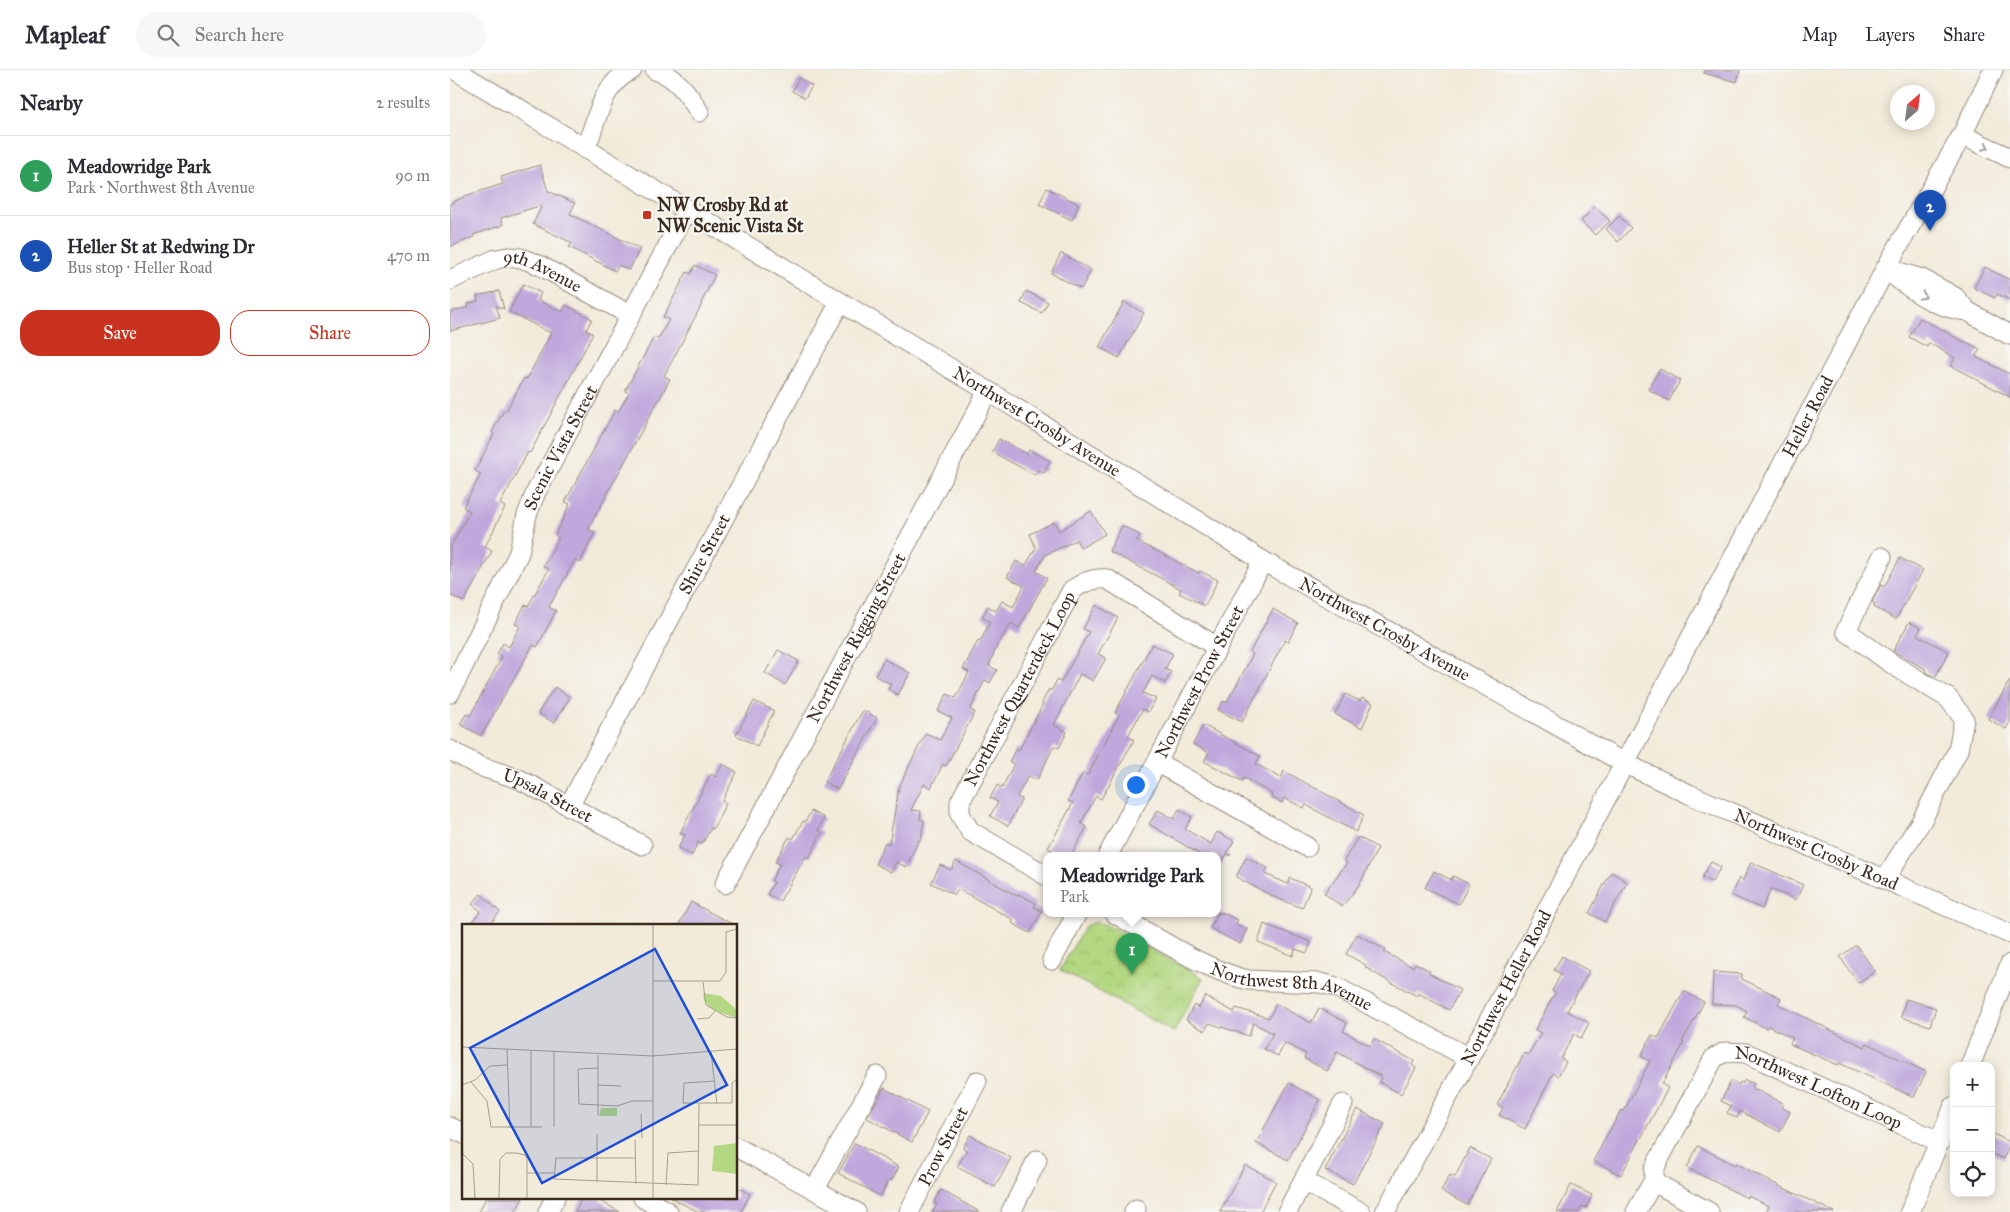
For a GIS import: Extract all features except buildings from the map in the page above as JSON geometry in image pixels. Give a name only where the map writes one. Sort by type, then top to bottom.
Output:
[{"type":"street","name":"Northwest Crosby Avenue","points":[[454,70],[988,391],[1263,561],[1624,763]]},
{"type":"street","points":[[585,149],[600,104],[610,88],[622,75],[632,70]]},
{"type":"street","points":[[655,70],[672,79],[692,101],[699,112]]},
{"type":"street","name":"Heller Road","points":[[1624,763],[1886,268],[1962,135],[1993,70]]},
{"type":"street","points":[[1962,135],[2010,158]]},
{"type":"street","name":"Scenic Vista Street","points":[[450,693],[519,552],[527,515],[536,492],[687,210]]},
{"type":"street","name":"9th Avenue","points":[[450,280],[496,259],[508,257],[521,258],[539,264],[630,315]]},
{"type":"street","points":[[1886,268],[1922,279],[1947,292],[1955,297],[1967,311],[2010,335]]},
{"type":"street","name":"Shire Street","points":[[569,806],[840,302]]},
{"type":"street","name":"Northwest Rigging Street","points":[[725,884],[988,391]]},
{"type":"street","points":[[1882,557],[1846,632],[1895,666],[1948,698],[1964,719],[1958,750],[1922,820],[1885,880]]},
{"type":"street","name":"Northwest Prow Street","points":[[1110,852],[1263,561]]},
{"type":"street","name":"Northwest Quarterdeck Loop","points":[[1043,874],[970,831],[960,814],[960,802],[1072,590],[1082,583],[1095,578],[1107,579],[1217,647]]},
{"type":"street","name":"Upsala Street","points":[[450,750],[479,766],[519,779],[642,845]]},
{"type":"street","points":[[1158,763],[1307,847]]},
{"type":"street","name":"Northwest Crosby Road","points":[[1624,763],[1689,794],[2010,934]]},
{"type":"street","name":"Northwest Heller Road","points":[[1385,1212],[1469,1058],[1624,763]]},
{"type":"street","points":[[1052,960],[1075,917]]},
{"type":"street","name":"Northwest 8th Avenue","points":[[1121,917],[1213,969],[1238,978],[1320,983],[1336,987],[1469,1058]]},
{"type":"street","points":[[1972,1062],[2010,964]]},
{"type":"street","name":"Northwest Lofton Loop","points":[[1636,1212],[1654,1180],[1654,1170],[1658,1160],[1714,1058],[1730,1051],[1746,1053],[1940,1142]]},
{"type":"street","points":[[815,1190],[877,1076]]},
{"type":"street","name":"Prow Street","points":[[909,1212],[977,1081]]},
{"type":"street","points":[[1287,1212],[1343,1104]]},
{"type":"street","points":[[1910,1212],[1954,1107]]},
{"type":"street","points":[[450,1127],[462,1133]]},
{"type":"street","points":[[738,1148],[856,1212]]},
{"type":"street","points":[[1011,1212],[1037,1160]]},
{"type":"street","points":[[1654,1180],[1663,1187],[1709,1212]]},
{"type":"street","points":[[1303,1182],[1362,1212]]},
{"type":"street","points":[[548,1212],[555,1200]]},
{"type":"street","points":[[647,1200],[668,1212]]},
{"type":"green space","points":[[1096,922],[1107,925],[1203,978],[1174,1032],[1060,970],[1085,926]]},
{"type":"place","name":"NW Crosby Rd at NW Scenic Vista St","points":[[647,215]]},
{"type":"place","name":"Heller St at Redwing Dr","points":[[1930,231]]},
{"type":"place","name":"Meadowridge Park","points":[[1132,974]]}]
